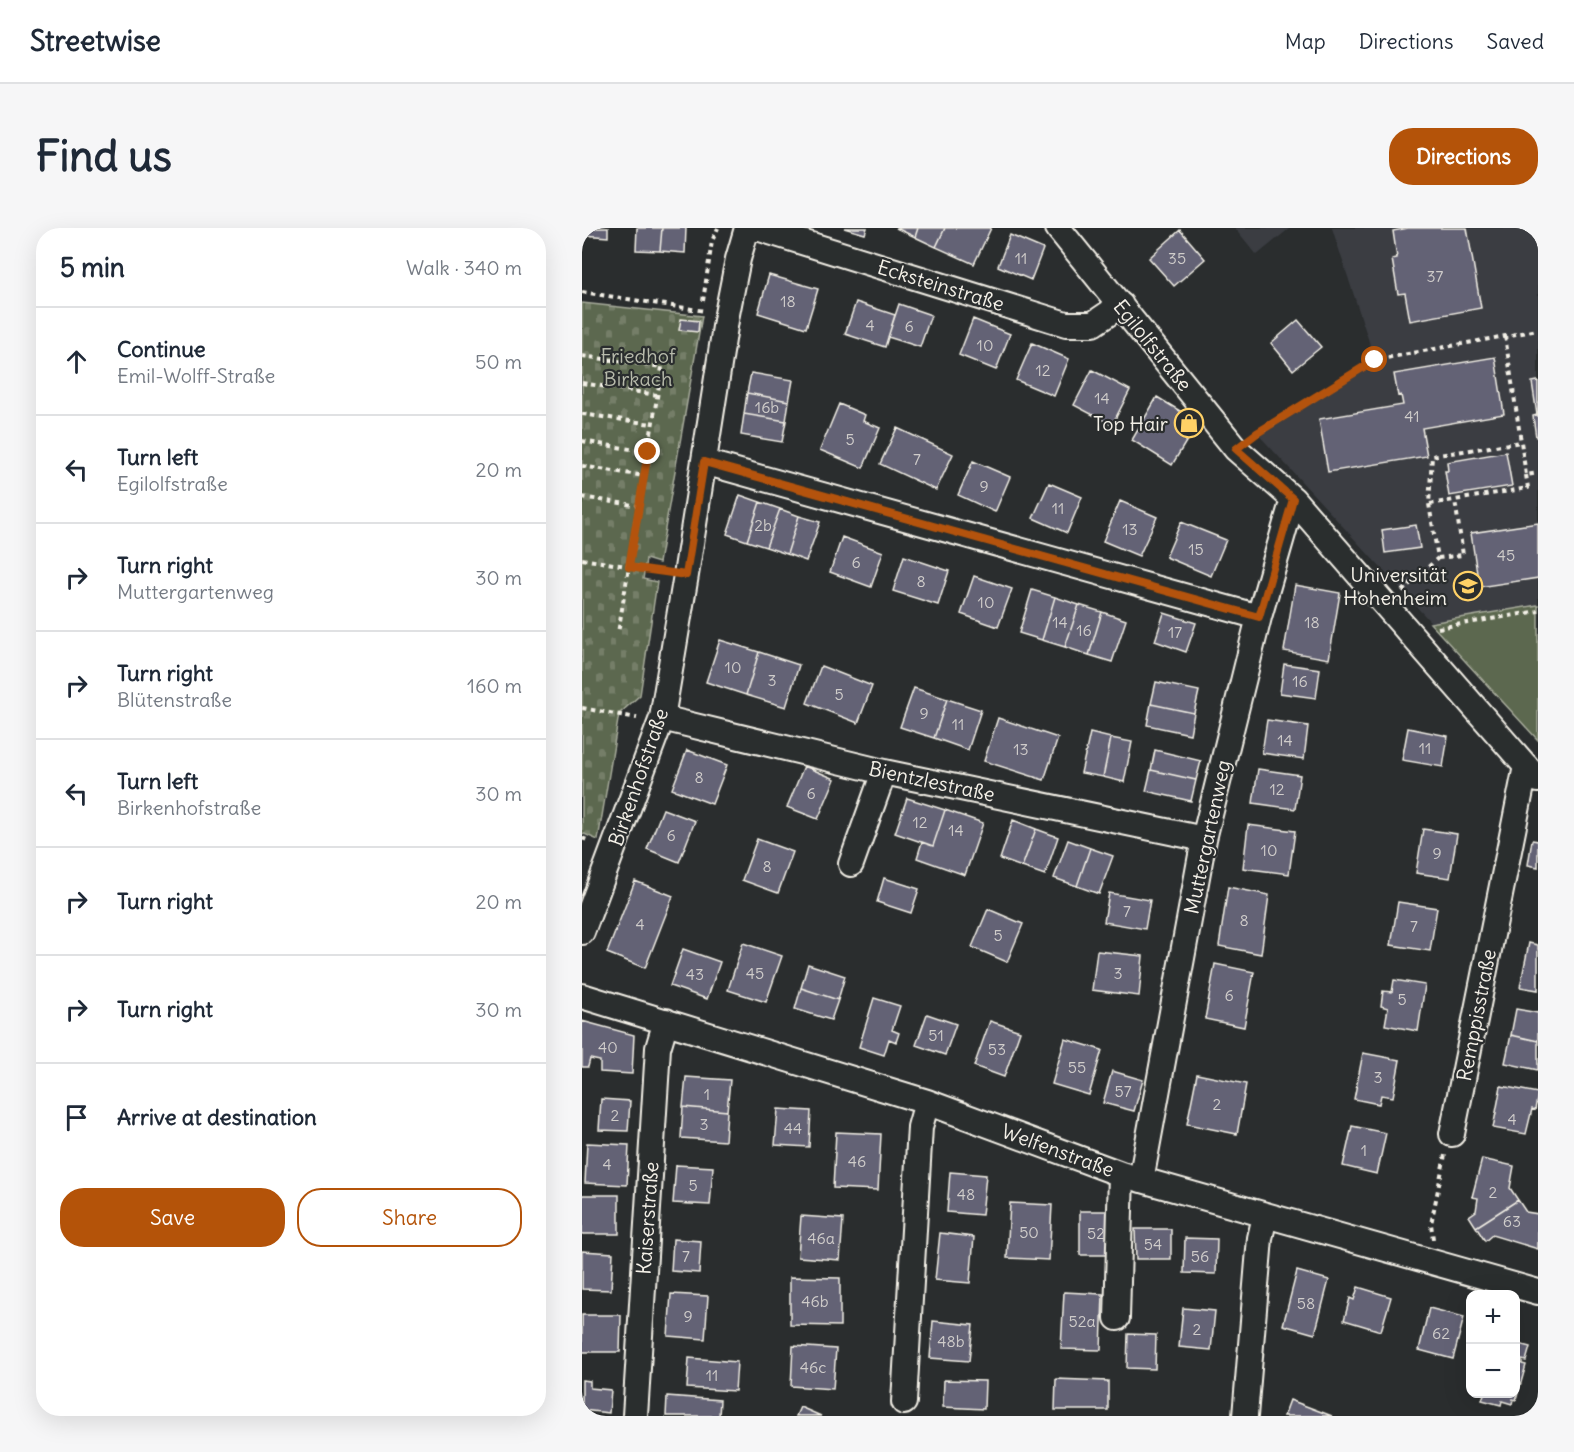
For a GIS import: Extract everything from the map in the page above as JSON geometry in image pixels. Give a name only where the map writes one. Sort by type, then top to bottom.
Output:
[{"type":"street","name":"Birkenhofstraße","points":[[582,932],[661,720],[726,314],[747,228]]},
{"type":"street","name":"Ecksteinstraße","points":[[757,228],[1066,324],[1093,324],[1121,305]]},
{"type":"street","name":"Egilolfstraße","points":[[1058,228],[1236,449],[1293,499],[1532,773]]},
{"type":"street","points":[[704,462],[1259,617]]},
{"type":"street","name":"Muttergartenweg","points":[[1117,1318],[1131,1177],[1204,839],[1259,617],[1293,499]]},
{"type":"street","name":"Bientzlestraße","points":[[661,720],[884,772],[1204,839]]},
{"type":"street","points":[[851,864],[884,772]]},
{"type":"street","name":"Remppisstraße","points":[[1452,1134],[1532,773]]},
{"type":"street","name":"Welfenstraße","points":[[582,996],[927,1102],[1131,1177],[1538,1292]]},
{"type":"street","name":"Kaiserstraße","points":[[635,1416],[658,1048],[666,1021]]},
{"type":"street","points":[[904,1402],[920,1127],[927,1102]]},
{"type":"street","points":[[1245,1416],[1260,1238],[1264,1216]]},
{"type":"path","points":[[701,311],[712,240],[718,228]]},
{"type":"path","points":[[582,292],[726,314]]},
{"type":"path","points":[[1236,449],[1257,433],[1375,360],[1538,330]]},
{"type":"path","points":[[1429,504],[1528,488],[1505,336]]},
{"type":"path","points":[[582,356],[662,367],[618,633]]},
{"type":"path","points":[[582,383],[657,395]]},
{"type":"path","points":[[582,414],[652,424]]},
{"type":"path","points":[[582,441],[648,452]]},
{"type":"path","points":[[1438,558],[1429,504],[1432,456],[1521,442]]},
{"type":"path","points":[[582,466],[644,476]]},
{"type":"path","points":[[1526,475],[1538,473]]},
{"type":"path","points":[[582,497],[639,506]]},
{"type":"path","points":[[1387,606],[1438,558],[1463,555],[1455,500]]},
{"type":"path","points":[[582,560],[686,575]]},
{"type":"path","points":[[1410,633],[1538,611]]},
{"type":"path","points":[[582,708],[661,720]]},
{"type":"path","points":[[1436,1263],[1431,1224],[1444,1160],[1452,1134]]},
{"type":"shaded area","points":[[1235,228],[1290,228],[1257,255]]},
{"type":"shaded area","name":"Universität Hohenheim","points":[[1332,228],[1538,228],[1538,739],[1257,433],[1375,360]]},
{"type":"green space","name":"Friedhof Birkach","points":[[582,303],[702,316],[659,563],[646,559],[643,579],[657,582],[640,695],[619,714],[598,840],[582,833]]},
{"type":"green space","points":[[1538,605],[1538,740],[1430,623]]},
{"type":"building","points":[[582,228],[608,228],[608,237],[582,235]]},
{"type":"building","points":[[637,228],[662,228],[660,251],[636,250]]},
{"type":"building","points":[[662,228],[686,228],[685,253],[660,251]]},
{"type":"building","points":[[844,228],[867,228],[865,234]]},
{"type":"building","points":[[896,228],[918,228],[915,237]]},
{"type":"building","points":[[918,228],[945,228],[936,247],[915,237]]},
{"type":"building","points":[[945,228],[991,228],[974,264],[936,247]]},
{"type":"building","points":[[1408,228],[1467,228],[1481,308],[1410,321],[1405,293],[1398,294],[1392,259],[1397,258],[1393,231]]},
{"type":"building","points":[[1180,230],[1205,259],[1174,286],[1149,258]]},
{"type":"building","points":[[1010,235],[1043,249],[1031,280],[998,266]]},
{"type":"building","points":[[769,275],[818,289],[806,328],[758,313]]},
{"type":"building","points":[[856,302],[895,315],[885,347],[845,334]]},
{"type":"building","points":[[899,304],[931,315],[920,347],[888,337]]},
{"type":"building","points":[[681,319],[699,321],[698,332],[679,330]]},
{"type":"building","points":[[973,319],[1010,334],[996,370],[959,355]]},
{"type":"building","points":[[1298,320],[1321,347],[1293,370],[1271,343]]},
{"type":"building","points":[[1032,343],[1069,359],[1054,396],[1016,380]]},
{"type":"building","points":[[1495,357],[1504,414],[1422,428],[1427,456],[1328,472],[1319,419],[1403,405],[1401,395],[1398,396],[1394,374]]},
{"type":"building","points":[[1092,370],[1130,390],[1112,425],[1074,405]]},
{"type":"building","points":[[751,373],[793,380],[789,401],[747,393]]},
{"type":"building","points":[[1538,381],[1538,437],[1536,437],[1533,416],[1537,415],[1532,382]]},
{"type":"building","points":[[747,393],[789,401],[786,421],[744,414]]},
{"type":"building","points":[[1157,397],[1198,422],[1172,465],[1132,440]]},
{"type":"building","points":[[839,404],[865,415],[863,421],[880,428],[863,468],[820,450]]},
{"type":"building","points":[[744,414],[786,421],[782,442],[741,435]]},
{"type":"building","points":[[897,428],[953,454],[936,490],[880,464]]},
{"type":"building","points":[[1506,452],[1512,486],[1449,496],[1445,471],[1448,471],[1447,462]]},
{"type":"building","points":[[973,461],[1010,477],[995,512],[958,495]]},
{"type":"building","points":[[1049,483],[1082,497],[1067,533],[1033,518]]},
{"type":"building","points":[[740,495],[760,502],[747,541],[727,534]]},
{"type":"building","points":[[1120,501],[1157,517],[1139,556],[1103,541]]},
{"type":"building","points":[[760,502],[780,509],[766,547],[747,541]]},
{"type":"building","points":[[780,509],[799,516],[787,554],[766,547]]},
{"type":"building","points":[[799,516],[820,522],[806,561],[787,554]]},
{"type":"building","points":[[1181,522],[1226,540],[1211,576],[1166,557]]},
{"type":"building","points":[[1538,523],[1538,578],[1479,587],[1471,533]]},
{"type":"building","points":[[1416,525],[1420,548],[1385,553],[1382,530]]},
{"type":"building","points":[[842,537],[883,552],[871,587],[830,572]]},
{"type":"building","points":[[904,556],[949,571],[938,605],[893,591]]},
{"type":"building","points":[[974,576],[1012,589],[998,627],[961,614]]},
{"type":"building","points":[[1295,585],[1340,593],[1329,659],[1284,651]]},
{"type":"building","points":[[1032,590],[1055,597],[1042,640],[1019,633]]},
{"type":"building","points":[[1055,597],[1079,605],[1065,647],[1042,640]]},
{"type":"building","points":[[1079,605],[1102,612],[1089,655],[1065,647]]},
{"type":"building","points":[[1102,612],[1126,620],[1112,662],[1089,655]]},
{"type":"building","points":[[1164,613],[1196,623],[1186,652],[1155,641]]},
{"type":"building","points":[[720,640],[759,652],[746,695],[706,682]]},
{"type":"building","points":[[759,652],[799,665],[786,707],[746,695]]},
{"type":"building","points":[[1284,664],[1320,669],[1316,698],[1280,693]]},
{"type":"building","points":[[821,666],[872,686],[858,723],[807,703]]},
{"type":"building","points":[[1156,682],[1199,691],[1194,713],[1151,704]]},
{"type":"building","points":[[914,688],[947,699],[934,738],[900,727]]},
{"type":"building","points":[[947,699],[981,710],[968,750],[934,738]]},
{"type":"building","points":[[1151,704],[1194,713],[1190,734],[1147,725]]},
{"type":"building","points":[[998,718],[1058,738],[1044,780],[984,761]]},
{"type":"building","points":[[1267,720],[1308,726],[1304,759],[1262,753]]},
{"type":"building","points":[[1408,728],[1448,736],[1443,767],[1402,760]]},
{"type":"building","points":[[1090,733],[1111,738],[1103,777],[1081,773]]},
{"type":"building","points":[[1111,738],[1132,742],[1124,782],[1103,777]]},
{"type":"building","points":[[687,750],[727,765],[712,804],[672,789]]},
{"type":"building","points":[[1155,750],[1201,761],[1196,780],[1151,770]]},
{"type":"building","points":[[804,766],[835,779],[818,819],[787,807]]},
{"type":"building","points":[[1258,769],[1300,775],[1295,809],[1253,803]]},
{"type":"building","points":[[1151,770],[1196,780],[1191,801],[1146,791]]},
{"type":"building","points":[[907,798],[945,810],[933,846],[895,833]]},
{"type":"building","points":[[663,809],[695,821],[679,862],[647,849]]},
{"type":"building","points":[[945,810],[983,823],[965,875],[917,858],[922,842],[933,846]]},
{"type":"building","points":[[1013,820],[1036,829],[1022,867],[1000,859]]},
{"type":"building","points":[[1248,825],[1295,831],[1289,874],[1243,868]]},
{"type":"building","points":[[1036,829],[1058,837],[1045,875],[1022,867]]},
{"type":"building","points":[[1423,829],[1457,834],[1450,878],[1416,873]]},
{"type":"building","points":[[757,839],[793,852],[778,893],[742,880]]},
{"type":"building","points":[[1068,840],[1090,848],[1077,886],[1054,878]]},
{"type":"building","points":[[1532,840],[1538,841],[1538,867],[1528,865]]},
{"type":"building","points":[[1090,848],[1113,856],[1099,894],[1077,886]]},
{"type":"building","points":[[884,878],[919,889],[911,913],[877,902]]},
{"type":"building","points":[[635,881],[673,896],[645,968],[607,953]]},
{"type":"building","points":[[1228,887],[1269,895],[1261,954],[1219,946]]},
{"type":"building","points":[[1109,893],[1150,900],[1145,929],[1104,922]]},
{"type":"building","points":[[1398,902],[1437,908],[1430,951],[1391,945]]},
{"type":"building","points":[[988,909],[1023,924],[1007,962],[972,947]]},
{"type":"building","points":[[743,943],[782,956],[766,1002],[728,990]]},
{"type":"building","points":[[1529,943],[1538,945],[1538,990],[1520,987]]},
{"type":"building","points":[[683,949],[720,962],[707,999],[670,986]]},
{"type":"building","points":[[1097,951],[1143,956],[1139,996],[1092,990]]},
{"type":"building","points":[[808,964],[845,976],[838,1000],[801,988]]},
{"type":"building","points":[[1215,964],[1254,972],[1244,1027],[1205,1019]]},
{"type":"building","points":[[1394,980],[1425,985],[1418,1031],[1385,1025],[1388,1008],[1381,1006],[1383,991],[1392,992]]},
{"type":"building","points":[[801,988],[838,1000],[831,1020],[795,1009]]},
{"type":"building","points":[[874,998],[900,1006],[892,1030],[899,1033],[896,1042],[889,1039],[884,1055],[859,1047]]},
{"type":"building","points":[[1516,1009],[1538,1013],[1538,1041],[1511,1035]]},
{"type":"building","points":[[927,1014],[956,1024],[945,1055],[916,1045]]},
{"type":"building","points":[[582,1021],[634,1035],[632,1074],[600,1072],[600,1061],[590,1059],[588,1067],[582,1067]]},
{"type":"building","points":[[990,1021],[1020,1031],[1004,1077],[974,1066]]},
{"type":"building","points":[[1511,1035],[1538,1041],[1538,1070],[1505,1063]]},
{"type":"building","points":[[1065,1039],[1102,1050],[1089,1095],[1052,1084]]},
{"type":"building","points":[[1363,1053],[1400,1060],[1393,1097],[1381,1095],[1379,1104],[1354,1099]]},
{"type":"building","points":[[1112,1071],[1143,1080],[1134,1111],[1103,1103]]},
{"type":"building","points":[[1197,1074],[1246,1084],[1237,1134],[1187,1124]]},
{"type":"building","points":[[686,1077],[730,1080],[727,1111],[683,1107]]},
{"type":"building","points":[[1501,1086],[1538,1093],[1535,1110],[1532,1109],[1526,1134],[1493,1128]]},
{"type":"building","points":[[601,1099],[630,1101],[628,1131],[599,1130]]},
{"type":"building","points":[[683,1107],[727,1111],[725,1141],[681,1138]]},
{"type":"building","points":[[778,1109],[811,1111],[809,1147],[775,1145]]},
{"type":"building","points":[[1352,1126],[1386,1133],[1377,1174],[1343,1166]]},
{"type":"building","points":[[836,1132],[881,1134],[878,1190],[833,1188]]},
{"type":"building","points":[[587,1143],[629,1145],[627,1185],[585,1183]]},
{"type":"building","points":[[1482,1159],[1514,1166],[1510,1188],[1518,1200],[1476,1227],[1469,1216],[1476,1211],[1478,1198],[1472,1197]]},
{"type":"building","points":[[676,1165],[713,1167],[710,1205],[673,1203]]},
{"type":"building","points":[[950,1172],[986,1175],[982,1215],[947,1212]]},
{"type":"building","points":[[582,1195],[619,1195],[619,1234],[582,1234]]},
{"type":"building","points":[[1518,1200],[1526,1212],[1538,1214],[1538,1249],[1492,1235],[1485,1241],[1476,1227]]},
{"type":"building","points":[[1010,1203],[1052,1205],[1049,1260],[1007,1258]]},
{"type":"building","points":[[1080,1211],[1111,1211],[1111,1255],[1080,1255]]},
{"type":"building","points":[[801,1216],[843,1219],[840,1260],[798,1257]]},
{"type":"building","points":[[1135,1229],[1171,1229],[1171,1259],[1136,1259]]},
{"type":"building","points":[[940,1233],[974,1237],[970,1283],[935,1280]]},
{"type":"building","points":[[1185,1238],[1217,1239],[1216,1274],[1184,1273]]},
{"type":"building","points":[[673,1239],[701,1241],[699,1273],[671,1271]]},
{"type":"building","points":[[582,1251],[613,1253],[611,1290],[582,1289]]},
{"type":"building","points":[[1297,1271],[1329,1280],[1315,1334],[1283,1325]]},
{"type":"building","points":[[790,1277],[840,1278],[840,1326],[790,1325]]},
{"type":"building","points":[[1358,1287],[1391,1297],[1381,1331],[1344,1320],[1350,1298],[1354,1300]]},
{"type":"building","points":[[1064,1292],[1103,1294],[1101,1350],[1061,1349]]},
{"type":"building","points":[[671,1294],[708,1296],[705,1339],[668,1336]]},
{"type":"building","points":[[1183,1308],[1215,1311],[1211,1350],[1179,1347]]},
{"type":"building","points":[[1429,1308],[1464,1317],[1453,1359],[1419,1350]]},
{"type":"building","points":[[582,1315],[621,1315],[620,1352],[582,1352]]},
{"type":"building","points":[[933,1321],[973,1325],[969,1361],[930,1358]]},
{"type":"building","points":[[1128,1334],[1156,1335],[1155,1369],[1127,1368]]},
{"type":"building","points":[[1520,1344],[1530,1347],[1526,1361],[1522,1360],[1522,1364],[1520,1363]]},
{"type":"building","points":[[793,1346],[836,1349],[833,1389],[791,1386]]},
{"type":"building","points":[[689,1358],[737,1362],[735,1391],[687,1388]]},
{"type":"building","points":[[1520,1363],[1526,1365],[1520,1386]]},
{"type":"building","points":[[1056,1379],[1108,1381],[1108,1410],[1055,1410]]},
{"type":"building","points":[[582,1380],[590,1381],[590,1388],[611,1390],[609,1413],[582,1410]]},
{"type":"building","points":[[944,1380],[985,1381],[984,1409],[943,1407]]},
{"type":"building","points":[[667,1396],[720,1400],[719,1416],[666,1416]]},
{"type":"building","points":[[1483,1398],[1517,1398],[1513,1399],[1512,1404],[1502,1401],[1501,1405],[1482,1400]]},
{"type":"building","points":[[1290,1400],[1332,1416],[1284,1416]]},
{"type":"building","points":[[800,1407],[821,1416],[796,1416]]},
{"type":"place","name":"Top Hair","points":[[1189,423]]},
{"type":"place","name":"Universität Hohenheim","points":[[1468,586]]},
{"type":"route","points":[[648,452],[629,567],[686,575],[704,462],[1259,617],[1293,499],[1236,449],[1257,433],[1375,360]]}]
